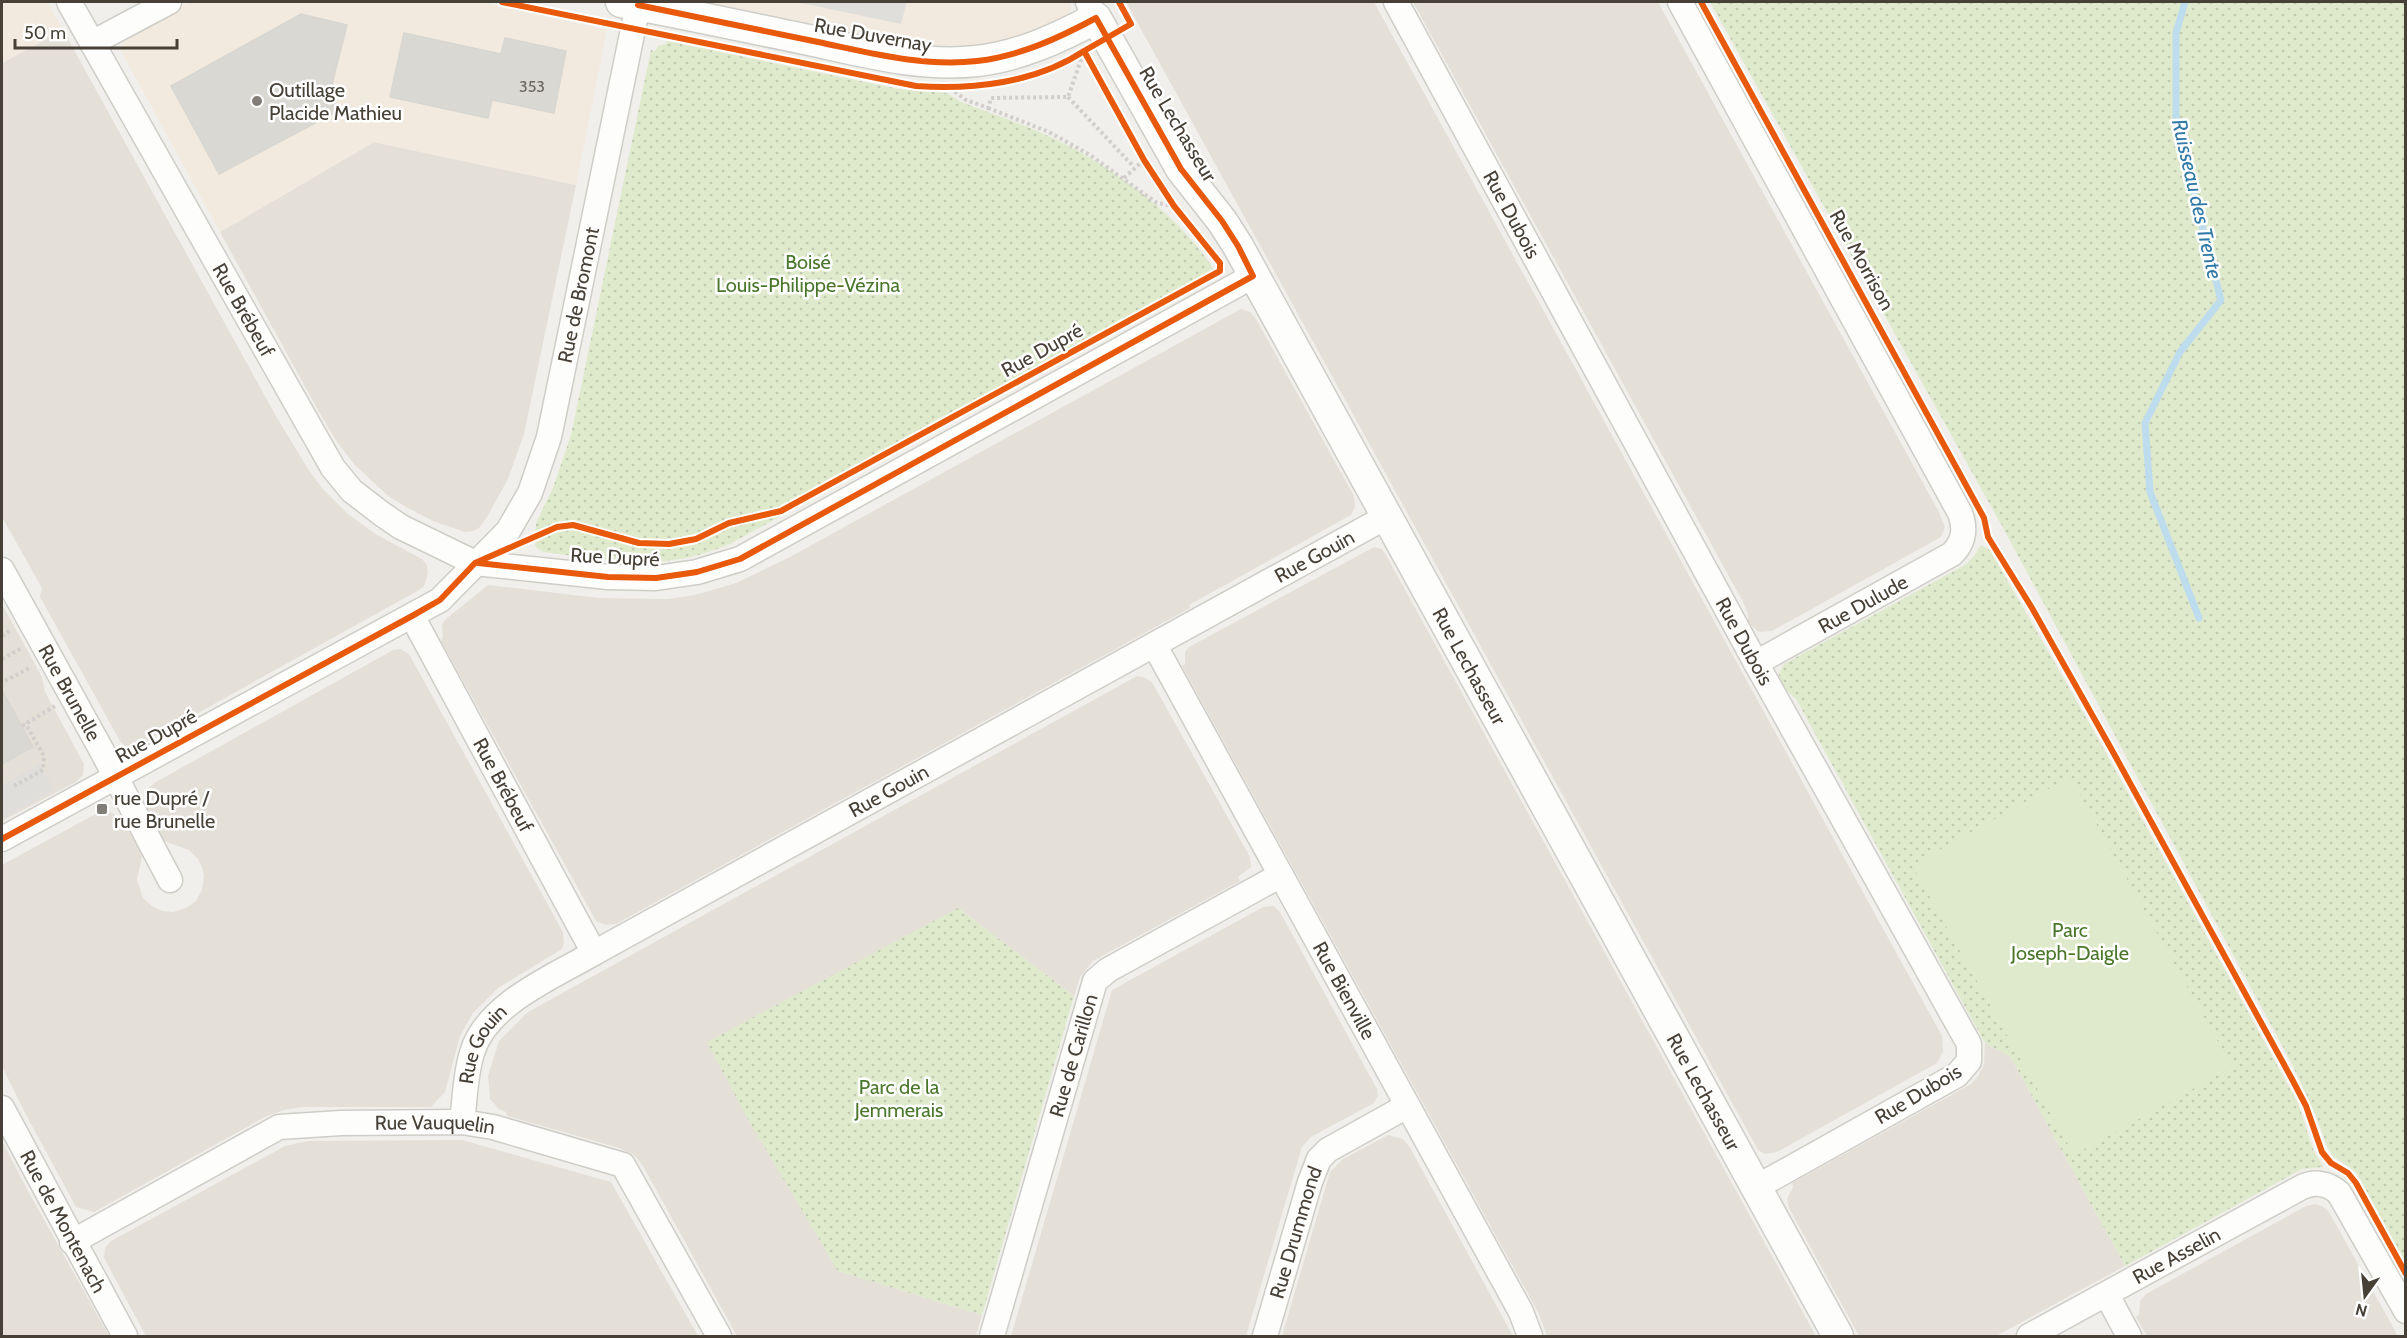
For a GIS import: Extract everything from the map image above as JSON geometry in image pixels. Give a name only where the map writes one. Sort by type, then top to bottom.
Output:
[{"type":"street","name":"Rue Brébeuf","points":[[69,2],[333,468],[352,491],[382,514],[410,531],[475,563]]},
{"type":"street","points":[[92,44],[169,2]]},
{"type":"street","name":"Rue Dubois","points":[[1396,2],[1756,663],[1967,1039],[1970,1050],[1969,1061],[1957,1075],[1755,1188]]},
{"type":"street","name":"Rue Morrison","points":[[1680,2],[1960,513],[1964,526],[1963,538]]},
{"type":"street","name":"Rue Duvernay","points":[[630,3],[880,55],[947,64],[1016,54],[1068,33],[1094,27]]},
{"type":"street","name":"Rue de Bromont","points":[[475,563],[508,531],[530,493],[549,437],[630,3]]},
{"type":"street","name":"Rue Lechasseur","points":[[1094,27],[1181,170],[1222,221],[1238,246],[1838,1336]]},
{"type":"street","name":"Rue Dupré","points":[[2,839],[440,600],[475,563],[608,577],[656,578],[697,572],[740,559],[1253,276]]},
{"type":"street","name":"Rue Gouin","points":[[462,1122],[472,1051],[488,1024],[512,1002],[594,953],[1386,517]]},
{"type":"street","name":"Rue Dulude","points":[[1756,663],[1947,557],[1957,549],[1963,538]]},
{"type":"street","name":"Rue Brunelle","points":[[2,570],[170,880]]},
{"type":"street","name":"Rue Brébeuf","points":[[412,616],[594,953]]},
{"type":"street","name":"Rue Bienville","points":[[1155,646],[1521,1312],[1530,1336]]},
{"type":"street","name":"Rue de Carillon","points":[[992,1336],[1095,981],[1108,970],[1281,875]]},
{"type":"street","name":"Rue Drummond","points":[[1265,1336],[1310,1182],[1319,1159],[1333,1147],[1407,1106]]},
{"type":"street","name":"Rue de Montenach","points":[[2,1108],[72,1242],[125,1336]]},
{"type":"street","name":"Rue Vauquelin","points":[[72,1242],[279,1127],[462,1122],[493,1127],[623,1165],[720,1336]]},
{"type":"street","name":"Rue Asselin","points":[[2029,1336],[2313,1183],[2325,1184],[2334,1189],[2345,1203],[2406,1311]]},
{"type":"street","points":[[2107,1295],[2129,1336]]},
{"type":"path","points":[[1070,59],[1094,27]]},
{"type":"path","points":[[1090,61],[1094,27]]},
{"type":"path","points":[[1068,97],[1094,27]]},
{"type":"path","points":[[941,87],[959,87]]},
{"type":"path","points":[[950,88],[966,100],[1049,132],[1090,155],[1157,203],[1174,206]]},
{"type":"path","points":[[988,108],[991,98],[1068,97],[1134,167]]},
{"type":"path","points":[[1138,150],[1149,169]]},
{"type":"path","points":[[1124,178],[1143,160]]},
{"type":"path","points":[[1166,195],[1181,214]]},
{"type":"path","points":[[2,659],[27,645]]},
{"type":"path","points":[[5,681],[37,663]]},
{"type":"path","points":[[14,786],[43,770],[44,756],[23,724],[55,706]]},
{"type":"shaded area","points":[[2,2],[47,2],[63,30],[2,63]]},
{"type":"shaded area","points":[[190,2],[481,2],[607,30],[576,185],[374,142],[220,232],[121,51],[126,41],[124,37]]},
{"type":"shaded area","points":[[683,2],[1071,2],[1071,9],[1065,20],[1059,24],[982,48],[914,49]]},
{"type":"shaded area","points":[[796,2],[907,2],[901,24]]},
{"type":"shaded area","points":[[1126,2],[1374,2],[1942,1036],[1943,1052],[1937,1063],[1777,1152],[1765,1154],[1758,1150]]},
{"type":"shaded area","points":[[1413,2],[1658,2],[1939,512],[1945,527],[1941,537],[1772,631],[1759,632],[1748,623],[1748,614],[1743,602]]},
{"type":"shaded area","points":[[63,30],[276,416],[308,469],[322,488],[348,514],[377,535],[422,559],[427,565],[428,573],[424,586],[419,590],[137,747],[131,748],[120,741],[40,597],[42,588],[2,517],[2,63]]},
{"type":"shaded area","points":[[374,142],[576,185],[524,434],[508,479],[487,517],[479,528],[473,531],[465,532],[433,521],[406,507],[387,495],[355,465],[337,442],[319,412],[220,232]]},
{"type":"shaded area","points":[[1241,309],[1250,312],[1256,319],[1354,496],[1355,507],[1351,515],[1189,605],[1190,608],[616,924],[606,925],[596,921],[441,641],[442,624],[446,619],[488,585],[599,598],[668,599],[695,595],[736,583],[788,558]]},
{"type":"shaded area","points":[[1374,547],[1382,549],[1386,555],[1816,1336],[1547,1336],[1539,1314],[1182,666],[1185,664],[1185,652],[1189,647]]},
{"type":"shaded area","points":[[2,604],[42,677],[45,692],[84,764],[83,775],[76,782],[2,821]]},
{"type":"shaded area","points":[[400,649],[409,654],[563,932],[562,949],[498,988],[473,1013],[460,1036],[445,1092],[431,1107],[303,1107],[284,1110],[265,1117],[94,1212],[76,1207],[2,1066],[2,865],[101,811],[108,810],[120,819],[122,818],[140,850],[142,857],[137,879],[143,898],[152,906],[163,911],[173,912],[186,908],[196,901],[202,890],[204,876],[202,867],[189,850],[164,841],[146,809],[149,806],[146,790],[156,782],[393,650]]},
{"type":"shaded area","points":[[1137,676],[1152,682],[1250,857],[1251,867],[1238,877],[1240,881],[1093,961],[1080,977],[1074,996],[958,908],[838,1271],[982,1315],[976,1336],[737,1336],[643,1166],[634,1155],[619,1148],[507,1116],[506,1112],[499,1109],[490,1099],[488,1076],[499,1041],[528,1012]]},
{"type":"shaded area","points":[[40,764],[54,790],[2,819],[2,785]]},
{"type":"shaded area","points":[[1274,906],[1280,912],[1377,1089],[1378,1096],[1374,1103],[1311,1137],[1302,1147],[1246,1336],[1011,1336],[1112,990],[1263,907]]},
{"type":"shaded area","points":[[1985,1043],[2010,1056],[2125,1266],[1996,1336],[1859,1336],[1789,1208],[1787,1199],[1793,1187],[1792,1183],[1971,1084],[1984,1064]]},
{"type":"shaded area","points":[[1388,1135],[1403,1139],[1409,1146],[1513,1336],[1282,1336],[1330,1172],[1343,1159]]},
{"type":"shaded area","points":[[462,1140],[611,1182],[698,1336],[146,1336],[104,1258],[105,1248],[111,1241],[285,1146],[308,1141]]},
{"type":"shaded area","points":[[2,1141],[28,1191],[109,1336],[2,1336]]},
{"type":"shaded area","points":[[2315,1204],[2329,1212],[2398,1336],[2147,1336],[2136,1317],[2139,1314],[2140,1301],[2146,1294],[2306,1206]]},
{"type":"green space","points":[[1710,2],[2405,2],[2405,1261],[2356,1172],[2333,1156],[2327,1146],[2291,1062],[2002,526]]},
{"type":"green space","name":"Boisé Louis-Philippe-Vézina","points":[[667,41],[899,89],[947,93],[961,102],[1035,130],[1082,153],[1148,198],[1187,235],[1218,276],[730,544],[694,556],[656,562],[608,560],[543,552],[535,546],[536,523],[553,488],[571,435],[651,50],[655,51],[658,46],[666,44]]},
{"type":"green space","name":"Parc Joseph-Daigle","points":[[1981,545],[1990,550],[2096,735],[2298,1103],[2312,1147],[2323,1167],[2302,1169],[2125,1266],[2010,1056],[1985,1043],[1796,699],[1779,681],[1780,671],[1784,664],[1965,565]]},
{"type":"green space","points":[[2070,777],[2232,1067],[2074,1155],[1912,865]]},
{"type":"green space","name":"Parc de la Jemmerais","points":[[958,908],[1074,996],[982,1315],[838,1271],[742,1109],[707,1042]]},
{"type":"building","name":"Outillage Placide Mathieu","points":[[301,14],[347,25],[330,92],[340,110],[219,174],[171,86]]},
{"type":"building","points":[[404,33],[501,54],[505,38],[566,51],[554,113],[492,100],[488,118],[390,97]]},
{"type":"building","points":[[2,690],[33,747],[2,764]]},
{"type":"waterway","name":"Ruisseau des Trente","points":[[2185,2],[2176,33],[2176,122],[2221,300],[2180,352],[2145,423],[2150,492],[2199,618]]},
{"type":"cycle path","points":[[502,2],[916,86],[959,87],[1003,82],[1045,71],[1084,51]]},
{"type":"cycle path","points":[[2,839],[440,600],[475,563],[557,527],[573,525],[639,543],[669,544],[696,539],[729,523],[781,511],[1220,271],[1220,263],[1174,206],[1144,160],[1084,51],[1131,24],[1119,2]]},
{"type":"cycle path","points":[[1701,2],[1984,518],[1988,537],[2032,608],[2113,752],[2293,1081],[2306,1106],[2322,1152],[2331,1163],[2348,1173],[2356,1183],[2406,1274]]},
{"type":"cycle path","points":[[478,563],[608,577],[656,578],[697,572],[740,559],[1253,276],[1222,221],[1181,169],[1096,18],[1053,39],[1009,55],[977,61],[937,62],[877,54],[638,5]]},
{"type":"place","name":"Outillage Placide Mathieu","points":[[257,101]]},
{"type":"place","name":"rue Dupré / rue Brunelle","points":[[102,809]]}]
